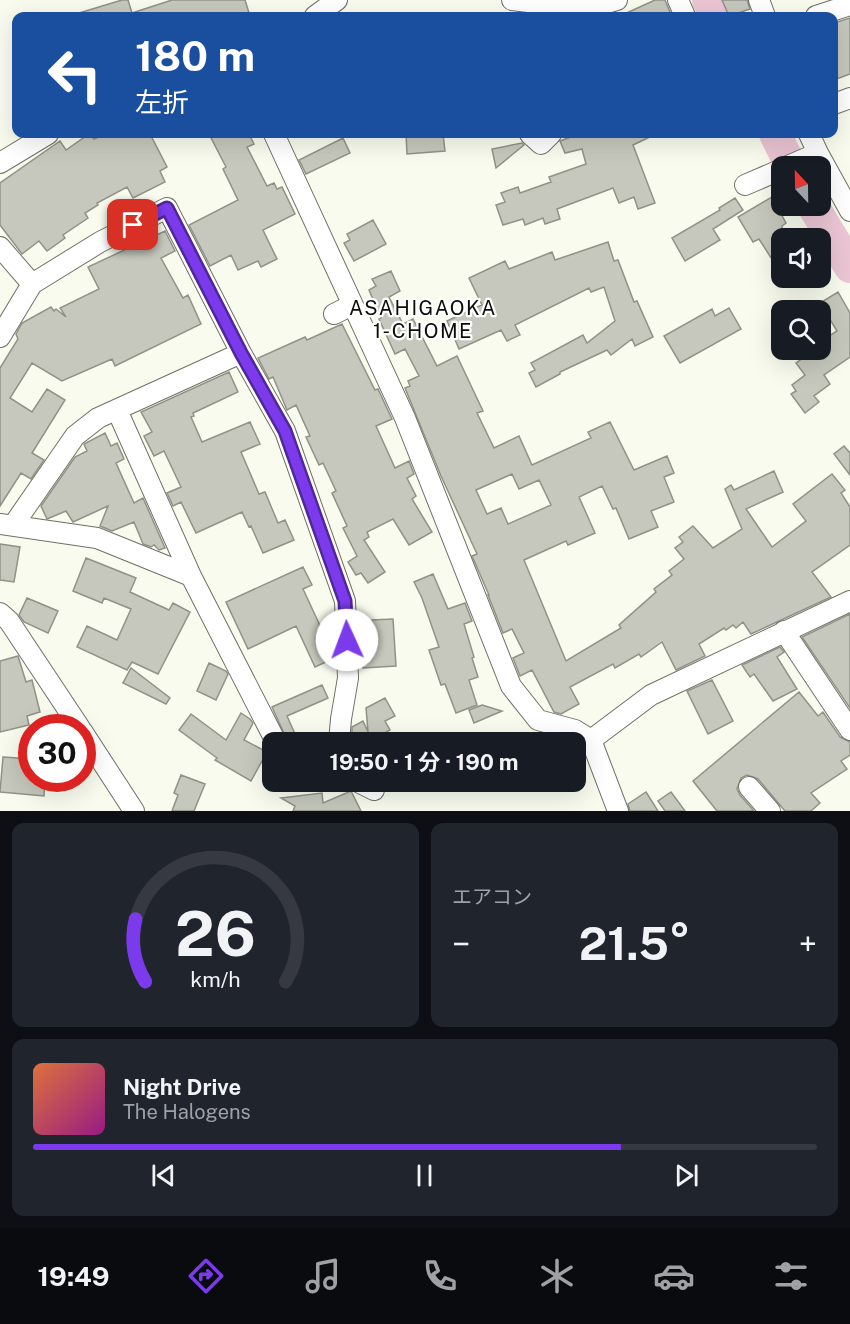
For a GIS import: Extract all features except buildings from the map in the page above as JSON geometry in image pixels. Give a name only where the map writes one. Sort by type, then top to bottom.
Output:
[{"type":"street","points":[[320,12],[337,0]]},
{"type":"street","points":[[512,0],[587,9],[617,0]]},
{"type":"street","points":[[828,12],[850,5]]},
{"type":"street","points":[[0,163],[41,138]]},
{"type":"street","points":[[276,138],[405,418],[511,686],[538,720],[575,730],[591,740],[618,811]]},
{"type":"street","points":[[534,138],[541,144],[547,138]]},
{"type":"street","points":[[804,156],[808,138]]},
{"type":"street","points":[[745,185],[771,174]]},
{"type":"street","points":[[831,190],[850,211]]},
{"type":"street","points":[[0,337],[32,284],[100,242],[167,208],[241,353],[285,431],[345,601],[348,678],[340,732]]},
{"type":"street","points":[[0,247],[32,284]]},
{"type":"street","points":[[334,314],[352,305]]},
{"type":"street","points":[[191,576],[97,538],[7,524],[75,436],[98,418],[241,353]]},
{"type":"street","points":[[117,410],[191,576],[271,732]]},
{"type":"street","points":[[591,740],[651,695],[850,601]]},
{"type":"street","points":[[0,613],[9,621],[71,714]]},
{"type":"street","points":[[784,631],[850,730]]},
{"type":"street","points":[[96,752],[134,811]]},
{"type":"street","points":[[749,787],[770,811]]},
{"type":"waterway","points":[[708,0],[714,12]]},
{"type":"waterway","points":[[777,138],[786,156]]},
{"type":"waterway","points":[[819,216],[850,267]]},
{"type":"district","name":"ASAHIGAOKA 1-CHOME","points":[[423,320]]},
{"type":"route","points":[[133,225],[167,208],[241,353],[285,431],[345,601],[347,640]]}]
